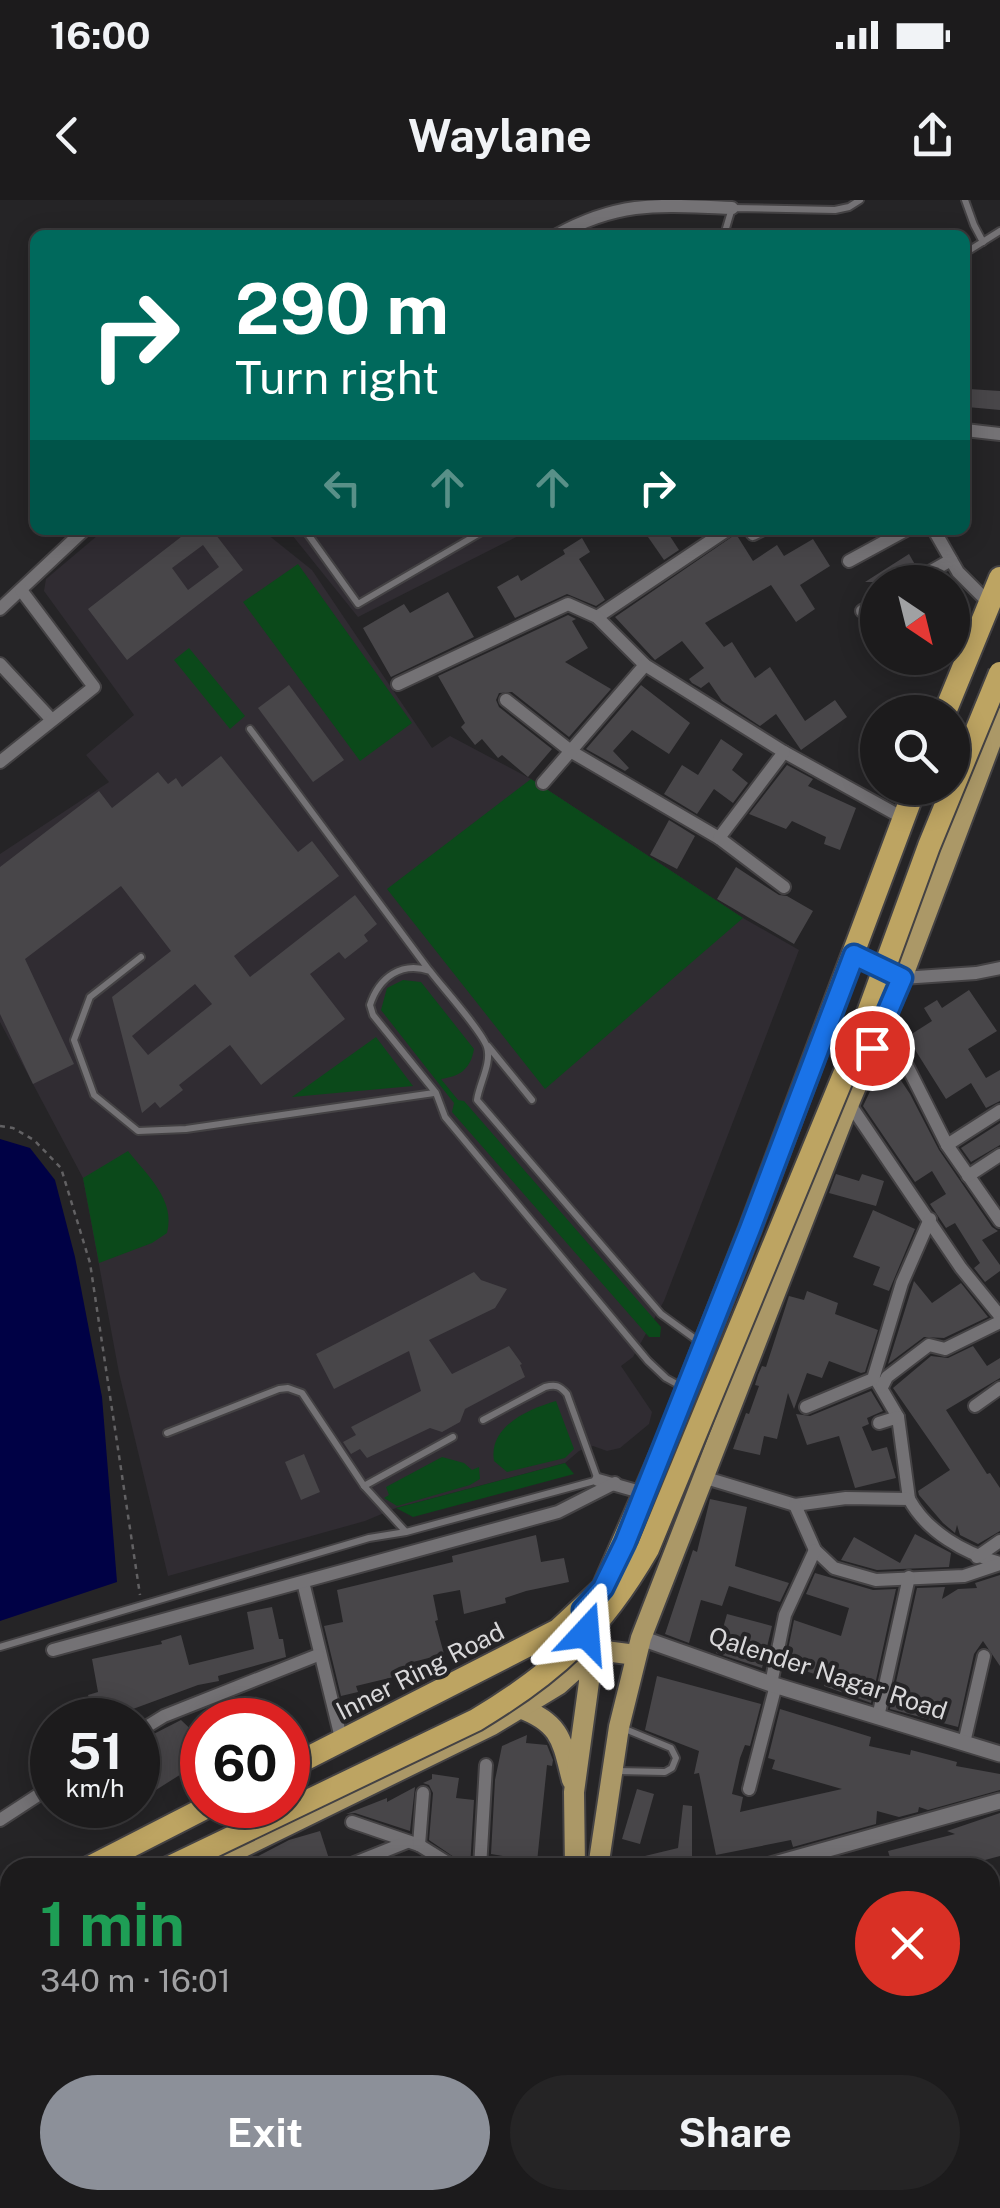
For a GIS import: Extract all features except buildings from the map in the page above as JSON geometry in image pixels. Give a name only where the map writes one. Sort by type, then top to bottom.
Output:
[{"type":"highway","points":[[952,695],[1000,578]]},
{"type":"highway","points":[[189,1858],[476,1720],[524,1691],[587,1636],[627,1586],[648,1549],[857,1043],[929,846],[1000,673]]},
{"type":"highway","name":"Inner Ring Road","points":[[310,1757],[558,1630],[603,1588],[686,1388],[908,805]]},
{"type":"highway","points":[[108,1858],[180,1821]]},
{"type":"main road","points":[[599,1858],[619,1727],[638,1646],[849,1103],[902,978],[1000,718]]},
{"type":"main road","points":[[576,1858],[574,1792],[590,1656],[583,1610]]},
{"type":"main road","points":[[220,1858],[492,1725],[558,1685],[597,1650],[638,1646]]},
{"type":"main road","points":[[520,1708],[544,1717],[554,1729],[574,1792]]},
{"type":"street","points":[[567,230],[606,210],[630,204],[732,208]]},
{"type":"street","points":[[970,427],[1000,434]]},
{"type":"street","points":[[0,609],[79,535]]},
{"type":"street","points":[[597,617],[720,535]]},
{"type":"street","points":[[848,561],[897,535]]},
{"type":"street","points":[[937,535],[951,560],[990,604]]},
{"type":"street","points":[[942,565],[951,560]]},
{"type":"street","points":[[0,762],[94,687],[20,590]]},
{"type":"street","points":[[398,684],[568,604],[597,617],[644,665],[784,752],[903,818]]},
{"type":"street","points":[[0,664],[51,719]]},
{"type":"street","points":[[543,783],[644,665]]},
{"type":"street","points":[[506,700],[572,752],[719,838],[784,887]]},
{"type":"street","points":[[0,739],[14,751]]},
{"type":"street","points":[[719,838],[784,752]]},
{"type":"street","points":[[854,955],[902,978],[1000,968]]},
{"type":"street","points":[[884,1020],[947,1146],[1000,1222]]},
{"type":"street","points":[[806,1407],[878,1383],[929,1345],[945,1349],[1000,1319],[849,1103]]},
{"type":"street","points":[[947,1146],[1000,1111]]},
{"type":"street","points":[[968,1176],[1000,1155]]},
{"type":"street","points":[[930,1220],[902,1283],[878,1383],[898,1417],[909,1499],[920,1520],[978,1556],[1000,1564]]},
{"type":"street","points":[[975,1406],[1000,1388]]},
{"type":"street","points":[[879,1423],[898,1417]]},
{"type":"street","points":[[706,1478],[796,1505],[846,1498],[909,1499]]},
{"type":"street","points":[[598,1480],[644,1493]]},
{"type":"street","points":[[53,1650],[558,1512],[615,1483]]},
{"type":"street","points":[[796,1505],[815,1550],[834,1568],[876,1580],[964,1576],[1000,1564]]},
{"type":"street","points":[[978,1556],[1000,1542]]},
{"type":"street","points":[[749,1790],[774,1684],[785,1615],[815,1550]]},
{"type":"street","points":[[878,1716],[909,1578]]},
{"type":"street","points":[[303,1582],[342,1742]]},
{"type":"street","name":"Qalender Nagar Road","points":[[638,1646],[1000,1754]]},
{"type":"street","points":[[160,1718],[318,1655]]},
{"type":"street","points":[[964,1743],[984,1656]]},
{"type":"street","points":[[481,1858],[486,1764]]},
{"type":"street","points":[[412,1844],[423,1793]]},
{"type":"street","points":[[0,1820],[30,1800]]},
{"type":"street","points":[[796,1858],[1000,1801]]},
{"type":"street","points":[[352,1822],[438,1858]]},
{"type":"street","points":[[371,1858],[412,1844]]},
{"type":"lane","points":[[725,230],[732,208],[835,210],[849,208],[860,200]]},
{"type":"lane","points":[[966,200],[984,242]]},
{"type":"lane","points":[[970,250],[1000,232]]},
{"type":"lane","points":[[309,535],[358,604],[476,535]]},
{"type":"lane","points":[[250,730],[430,972],[532,1100]]},
{"type":"lane","points":[[140,958],[90,996],[74,1040],[94,1096],[138,1132],[436,1093]]},
{"type":"lane","points":[[430,972],[416,966],[381,982],[370,1005],[373,1015],[436,1093],[445,1118],[648,1361],[666,1378],[686,1388]]},
{"type":"lane","points":[[487,1046],[487,1064],[477,1100],[660,1314],[703,1344]]},
{"type":"lane","points":[[0,1647],[369,1538],[406,1532],[598,1480],[567,1394],[555,1384],[483,1420]]},
{"type":"lane","points":[[166,1433],[279,1389],[295,1389],[302,1393],[364,1486],[406,1532]]},
{"type":"lane","points":[[364,1486],[454,1437]]},
{"type":"lane","points":[[612,1771],[665,1772],[672,1768],[676,1758],[671,1748],[619,1727]]},
{"type":"path","points":[[0,1126],[13,1128],[34,1140],[61,1168],[90,1263],[142,1606]]},
{"type":"shaded area","points":[[98,535],[268,535],[312,570],[432,748],[450,736],[531,779],[743,918],[799,950],[664,1301],[633,1357],[621,1366],[652,1412],[649,1424],[620,1448],[607,1451],[593,1446],[565,1463],[168,1576],[119,1373],[83,1178],[0,1022],[0,854],[109,782],[86,755],[134,715],[44,591],[46,579]]},
{"type":"shaded area","points":[[292,535],[520,535],[358,617]]},
{"type":"shaded area","points":[[0,1139],[30,1148],[55,1180],[75,1257],[102,1397],[117,1582],[0,1621]]},
{"type":"green space","points":[[298,564],[412,723],[360,761],[243,602]]},
{"type":"green space","points":[[189,648],[245,716],[230,729],[174,660]]},
{"type":"green space","points":[[531,779],[743,918],[545,1089],[387,889]]},
{"type":"green space","points":[[403,980],[421,982],[474,1049],[463,1071],[441,1079],[661,1327],[660,1337],[649,1337],[452,1112],[454,1103],[381,1010],[387,988]]},
{"type":"green space","points":[[376,1037],[413,1086],[292,1097]]},
{"type":"green space","points":[[128,1151],[164,1199],[169,1221],[167,1233],[152,1243],[99,1263],[83,1178]]},
{"type":"green space","points":[[556,1401],[574,1449],[565,1458],[507,1472],[494,1461],[497,1438],[504,1429],[523,1414]]},
{"type":"green space","points":[[442,1457],[464,1463],[472,1470],[479,1467],[480,1479],[397,1506],[384,1498],[389,1495],[386,1487]]},
{"type":"green space","points":[[565,1463],[574,1474],[413,1517],[396,1508]]},
{"type":"route","points":[[586,1633],[583,1610],[603,1588],[625,1543],[854,955],[902,978],[872,1048]]}]
